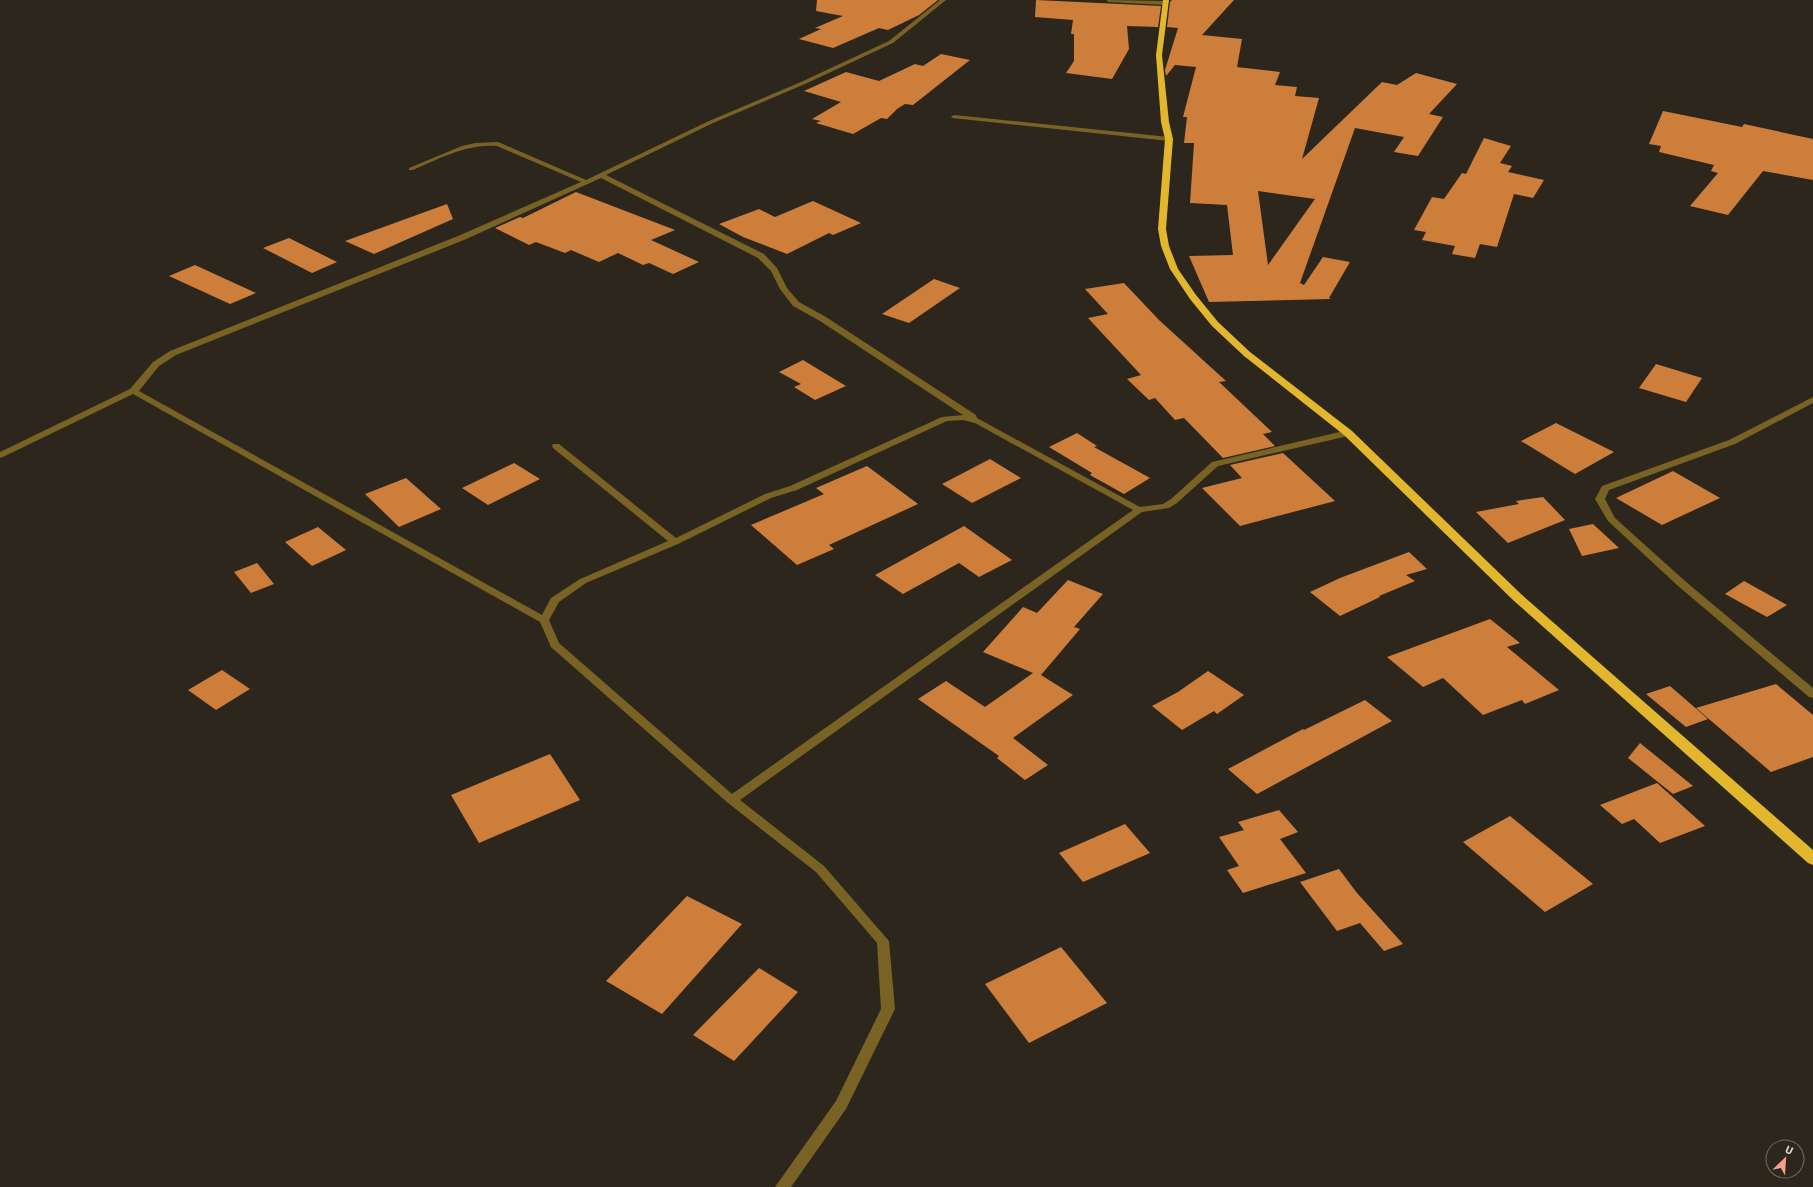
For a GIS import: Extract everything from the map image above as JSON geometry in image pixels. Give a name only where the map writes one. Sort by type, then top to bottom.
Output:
[{"type":"highway","points":[[1165,2],[1159,55],[1165,122],[1169,139],[1163,198],[1162,229],[1165,246],[1174,269],[1193,297],[1215,324],[1247,354],[1348,433],[1516,597],[1723,778],[1813,859]]},
{"type":"street","points":[[0,455],[133,391],[141,385],[146,375],[156,364],[173,353],[461,238],[600,176],[711,122],[804,83],[891,42],[944,0]]},
{"type":"street","points":[[1109,0],[1165,2]]},
{"type":"street","points":[[954,117],[1169,139]]},
{"type":"street","points":[[411,169],[470,145],[484,142],[498,144],[586,182]]},
{"type":"street","points":[[600,176],[761,256],[774,270],[784,289],[796,304],[823,318],[978,421],[1139,510]]},
{"type":"street","points":[[133,391],[544,620],[555,645],[732,800],[820,870],[883,941],[888,1009],[842,1105],[782,1187]]},
{"type":"street","points":[[1813,400],[1732,442],[1605,488],[1600,499],[1611,519],[1675,578],[1813,694]]},
{"type":"street","points":[[544,620],[555,600],[583,581],[675,542],[768,496],[782,493],[805,484],[831,470],[945,419],[963,417],[978,421]]},
{"type":"street","points":[[732,800],[1139,510],[1166,506],[1174,501],[1215,464],[1348,433]]},
{"type":"street","points":[[556,446],[675,542]]},
{"type":"building","points":[[817,0],[938,0],[919,15],[888,30],[879,28],[833,48],[799,39],[821,29],[815,28],[843,16],[816,11]]},
{"type":"building","points":[[1036,0],[1161,6],[1158,27],[1127,26],[1129,49],[1112,79],[1066,73],[1074,61],[1074,34],[1071,34],[1073,20],[1035,17]]},
{"type":"building","points":[[1172,0],[1234,0],[1202,35],[1242,39],[1237,67],[1280,72],[1275,85],[1297,87],[1295,96],[1319,98],[1302,159],[1382,82],[1397,85],[1416,73],[1457,84],[1429,114],[1443,117],[1418,156],[1394,152],[1404,137],[1355,128],[1300,283],[1304,285],[1323,257],[1350,262],[1329,298],[1331,299],[1209,302],[1189,256],[1233,255],[1227,205],[1190,203],[1194,143],[1184,143],[1187,117],[1183,117],[1196,67],[1175,65],[1166,76],[1165,70],[1178,28],[1167,27],[1170,2]],"holes":[[[1258,191],[1315,199],[1268,265]]]},
{"type":"building","points":[[941,54],[970,60],[913,105],[905,104],[897,109],[887,119],[881,118],[853,134],[816,123],[821,121],[812,119],[841,102],[804,91],[846,72],[879,81],[915,64],[923,66]]},
{"type":"building","points":[[1663,111],[1742,127],[1744,124],[1813,139],[1813,180],[1763,171],[1728,215],[1690,206],[1718,173],[1711,171],[1714,165],[1659,152],[1661,146],[1649,144]]},
{"type":"building","points":[[1484,138],[1511,146],[1500,163],[1512,166],[1508,172],[1544,180],[1533,198],[1514,194],[1497,247],[1480,244],[1475,258],[1452,254],[1455,246],[1422,240],[1426,232],[1414,230],[1432,197],[1444,199],[1462,173],[1466,174]]},
{"type":"building","points":[[576,192],[675,230],[651,240],[699,262],[673,274],[649,263],[643,265],[618,253],[599,262],[571,250],[565,253],[536,242],[529,245],[495,228],[520,217],[523,218]]},
{"type":"building","points":[[813,201],[861,223],[833,235],[829,233],[787,254],[743,237],[719,224],[759,209],[775,217]]},
{"type":"building","points":[[447,204],[453,219],[374,254],[345,241]]},
{"type":"building","points":[[289,238],[337,262],[312,273],[263,248]]},
{"type":"building","points":[[195,265],[256,293],[230,304],[169,276]]},
{"type":"building","points":[[934,279],[960,288],[909,323],[882,314]]},
{"type":"building","points":[[1124,283],[1159,320],[1226,381],[1219,382],[1272,432],[1263,434],[1275,446],[1223,458],[1184,418],[1175,420],[1155,398],[1149,400],[1127,379],[1141,375],[1088,318],[1108,314],[1085,289]]},
{"type":"building","points":[[803,360],[846,386],[815,400],[794,387],[801,384],[779,372]]},
{"type":"building","points":[[1656,364],[1702,378],[1686,402],[1639,388]]},
{"type":"building","points":[[1556,423],[1614,452],[1575,474],[1521,441]]},
{"type":"building","points":[[1077,433],[1097,446],[1094,447],[1150,478],[1124,494],[1090,475],[1092,473],[1049,447]]},
{"type":"building","points":[[1283,453],[1335,501],[1240,526],[1202,488],[1242,478],[1230,465]]},
{"type":"building","points":[[990,459],[1021,478],[972,503],[942,484]]},
{"type":"building","points":[[514,463],[540,479],[488,505],[462,488]]},
{"type":"building","points":[[867,466],[918,504],[829,545],[834,549],[797,565],[751,525],[824,494],[816,488]]},
{"type":"building","points":[[1673,471],[1720,498],[1662,525],[1616,498]]},
{"type":"building","points":[[406,478],[441,509],[399,527],[365,494]]},
{"type":"building","points":[[1543,497],[1565,520],[1508,543],[1476,512],[1519,504],[1516,501]]},
{"type":"building","points":[[1593,524],[1619,548],[1582,556],[1569,529]]},
{"type":"building","points":[[964,526],[1012,560],[979,577],[959,563],[903,594],[875,575]]},
{"type":"building","points":[[318,527],[346,550],[312,566],[285,542]]},
{"type":"building","points":[[1409,552],[1427,569],[1406,575],[1415,581],[1379,596],[1380,597],[1340,616],[1310,592],[1340,578]]},
{"type":"building","points":[[257,563],[274,584],[251,593],[234,572]]},
{"type":"building","points":[[1068,580],[1103,594],[1074,627],[1080,629],[1041,675],[1073,695],[1013,738],[1048,765],[1025,780],[997,758],[999,756],[918,699],[946,681],[985,707],[1033,673],[983,652],[1023,607],[1037,613]]},
{"type":"building","points":[[1744,581],[1787,605],[1767,617],[1725,594]]},
{"type":"building","points":[[1490,619],[1520,643],[1507,647],[1559,690],[1525,704],[1522,700],[1483,715],[1443,678],[1423,687],[1387,657]]},
{"type":"building","points":[[222,670],[250,689],[216,710],[188,690]]},
{"type":"building","points":[[1208,671],[1244,695],[1217,714],[1214,711],[1182,730],[1152,706],[1178,692]]},
{"type":"building","points":[[1776,684],[1813,715],[1813,757],[1771,772],[1696,708]]},
{"type":"building","points":[[1670,686],[1708,719],[1686,727],[1646,694]]},
{"type":"building","points":[[1365,700],[1392,721],[1257,794],[1228,769],[1303,729],[1304,730]]},
{"type":"building","points":[[1640,743],[1693,786],[1673,794],[1628,758]]},
{"type":"building","points":[[550,754],[580,800],[479,843],[451,795]]},
{"type":"building","points":[[1657,783],[1705,826],[1660,843],[1634,819],[1622,824],[1600,805]]},
{"type":"building","points":[[1279,810],[1298,832],[1280,839],[1306,873],[1243,893],[1227,870],[1239,866],[1219,837],[1244,830],[1238,822]]},
{"type":"building","points":[[1510,816],[1593,884],[1545,912],[1463,842]]},
{"type":"building","points":[[1125,824],[1150,853],[1083,882],[1059,853]]},
{"type":"building","points":[[1339,869],[1357,893],[1403,944],[1384,951],[1360,923],[1337,931],[1300,882]]},
{"type":"building","points":[[687,896],[742,924],[662,1014],[606,981]]},
{"type":"building","points":[[1061,947],[1107,1003],[1029,1043],[985,984]]},
{"type":"building","points":[[759,968],[798,992],[734,1061],[693,1035]]}]
